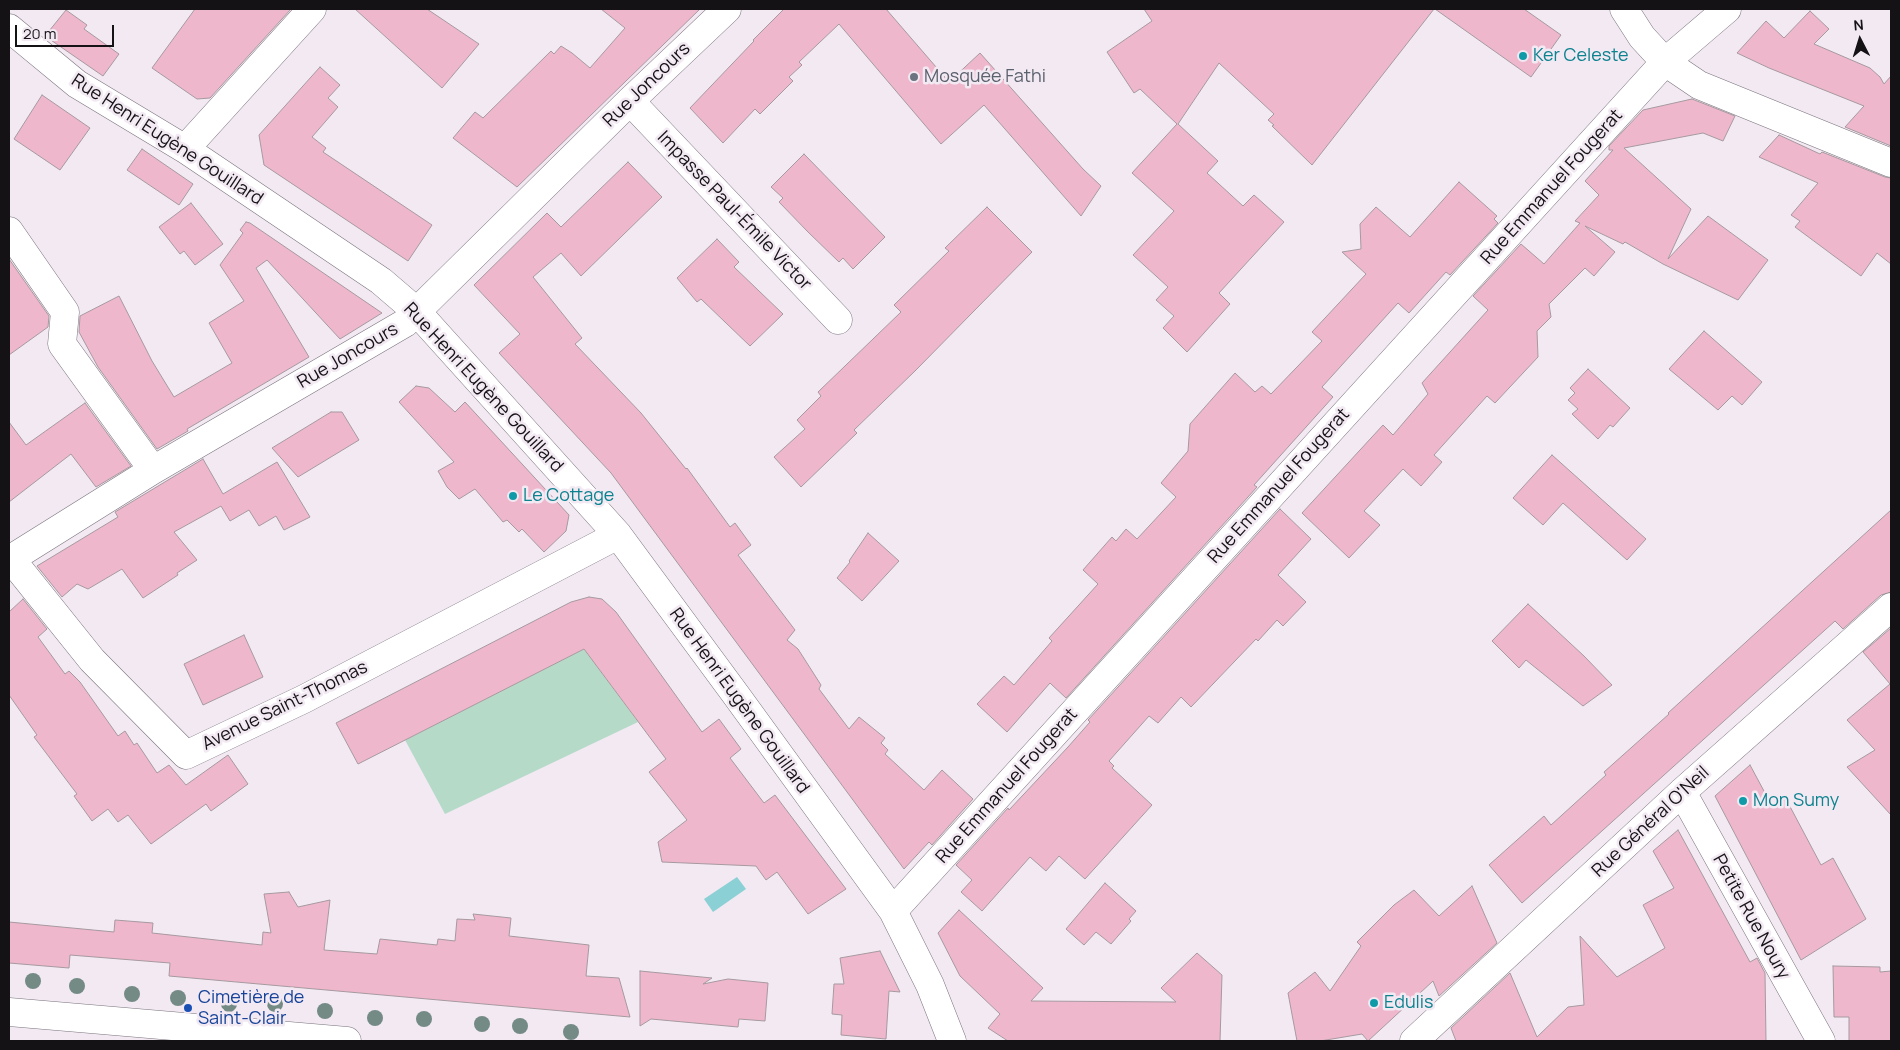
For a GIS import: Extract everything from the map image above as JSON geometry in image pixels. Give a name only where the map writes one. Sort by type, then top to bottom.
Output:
[{"type":"street","points":[[185,149],[312,9]]},
{"type":"street","name":"Rue Joncours","points":[[10,559],[153,470],[405,322],[630,101],[727,9]]},
{"type":"street","points":[[1624,9],[1642,37],[1665,62],[1699,85],[1891,163]]},
{"type":"street","name":"Rue Emmanuel Fougerat","points":[[893,911],[1665,62],[1727,9]]},
{"type":"street","name":"Rue Henri Eugène Gouillard","points":[[9,28],[77,84],[185,149],[381,281],[416,311],[618,535],[893,911],[930,985],[952,1041]]},
{"type":"street","name":"Impasse Paul-Émile Victor","points":[[630,101],[838,320]]},
{"type":"street","points":[[9,231],[65,312],[62,344],[153,470]]},
{"type":"street","name":"Avenue Saint-Thomas","points":[[10,559],[92,660],[186,755],[304,699],[618,535]]},
{"type":"street","name":"Rue Général O'Neil","points":[[1414,1041],[1682,792],[1891,607]]},
{"type":"street","name":"Petite Rue Noury","points":[[1682,792],[1820,1041]]},
{"type":"street","points":[[9,1012],[347,1041]]},
{"type":"green space","points":[[584,649],[638,722],[445,814],[405,740]]},
{"type":"water","points":[[737,877],[746,889],[713,912],[704,899]]},
{"type":"building","points":[[195,9],[291,9],[210,98],[197,99],[152,68]]},
{"type":"building","points":[[355,9],[427,9],[479,44],[442,88]]},
{"type":"building","points":[[601,9],[700,9],[517,187],[453,138],[475,112],[483,118],[551,51],[554,54],[561,46],[590,68],[625,28]]},
{"type":"building","points":[[784,9],[886,9],[949,82],[980,53],[1083,169],[1101,186],[1081,216],[984,105],[941,144],[839,24],[799,62],[802,65],[789,77],[793,81],[760,114],[755,109],[723,143],[690,108]]},
{"type":"building","points":[[1144,9],[1434,9],[1312,165],[1272,126],[1274,125],[1268,120],[1274,114],[1219,63],[1178,124],[1218,161],[1207,173],[1243,206],[1254,195],[1284,222],[1219,293],[1230,304],[1187,352],[1163,328],[1174,316],[1156,300],[1168,287],[1133,255],[1174,211],[1132,173],[1177,124],[1140,89],[1134,93],[1107,52],[1152,21]]},
{"type":"building","name":"Ker Celeste","points":[[1435,9],[1524,9],[1561,35],[1531,77]]},
{"type":"building","points":[[66,10],[87,25],[84,29],[119,54],[103,76],[45,36]]},
{"type":"building","points":[[1810,11],[1829,29],[1814,44],[1870,68],[1880,77],[1884,84],[1891,76],[1891,146],[1845,127],[1864,106],[1769,68],[1737,53],[1766,21],[1784,38]]},
{"type":"building","points":[[320,67],[340,85],[328,98],[338,107],[312,137],[326,148],[323,152],[432,225],[408,261],[264,165],[259,135]]},
{"type":"building","points":[[42,95],[90,128],[60,170],[14,139]]},
{"type":"building","points":[[1692,99],[1735,116],[1723,141],[1703,133],[1624,148],[1691,209],[1668,259],[1708,216],[1768,260],[1738,300],[1663,264],[1625,242],[1623,244],[1585,226],[1615,252],[1594,276],[1585,268],[1549,304],[1551,317],[1537,331],[1538,357],[1495,403],[1487,396],[1434,455],[1442,462],[1421,486],[1403,469],[1364,511],[1380,525],[1349,558],[1302,513],[1383,425],[1393,435],[1428,394],[1422,383],[1488,310],[1473,296],[1521,244],[1544,264],[1580,223],[1575,221],[1599,195],[1585,181],[1613,150],[1609,150],[1609,146],[1643,110]]},
{"type":"building","points":[[1779,135],[1820,154],[1822,152],[1891,178],[1891,264],[1877,253],[1861,276],[1795,227],[1800,221],[1791,215],[1818,183],[1759,157]]},
{"type":"building","points":[[142,149],[193,184],[179,205],[127,170]]},
{"type":"building","points":[[804,154],[885,237],[853,269],[843,258],[839,262],[808,232],[779,202],[783,198],[771,187]]},
{"type":"building","points":[[628,162],[662,197],[581,276],[561,253],[533,277],[582,338],[575,344],[641,413],[687,468],[730,527],[735,523],[751,545],[738,555],[795,630],[787,640],[798,649],[821,685],[819,689],[849,729],[859,717],[885,738],[881,743],[888,750],[885,754],[924,790],[942,770],[973,799],[932,845],[929,842],[904,869],[611,473],[499,353],[520,334],[474,285],[547,213],[561,227]]},
{"type":"building","points":[[1459,182],[1497,216],[1494,219],[1498,223],[1450,275],[1446,272],[1409,313],[1398,303],[1322,387],[1333,397],[1254,485],[1257,487],[1066,698],[1050,683],[1007,732],[977,704],[1004,676],[1014,685],[1052,641],[1049,638],[1098,584],[1083,570],[1112,537],[1116,541],[1126,529],[1137,539],[1176,497],[1161,483],[1188,451],[1190,424],[1235,373],[1255,392],[1262,386],[1271,394],[1322,341],[1312,332],[1366,274],[1342,252],[1361,249],[1360,224],[1376,207],[1410,237]]},
{"type":"building","points":[[191,203],[223,244],[195,265],[184,251],[180,254],[159,227]]},
{"type":"building","points":[[987,207],[1032,252],[854,430],[857,433],[801,487],[774,457],[805,429],[797,420],[821,396],[818,392],[901,312],[894,305],[949,251],[945,248]]},
{"type":"building","points":[[246,222],[382,313],[340,339],[267,260],[256,268],[309,357],[187,429],[188,431],[157,449],[98,367],[79,332],[80,316],[119,296],[152,361],[174,397],[232,363],[209,323],[244,301],[220,265],[243,233],[240,230]]},
{"type":"building","points":[[717,239],[739,262],[734,267],[783,314],[750,346],[701,299],[697,302],[677,278]]},
{"type":"building","points":[[9,259],[49,316],[48,327],[9,355]]},
{"type":"building","points":[[1704,331],[1762,382],[1742,405],[1732,396],[1718,410],[1669,369]]},
{"type":"building","points":[[1588,369],[1630,408],[1613,427],[1610,425],[1598,439],[1572,414],[1578,409],[1568,400],[1575,393],[1570,388]]},
{"type":"building","points":[[416,386],[429,388],[455,412],[465,402],[569,515],[566,531],[544,552],[522,529],[519,532],[507,520],[503,522],[475,489],[459,499],[447,487],[438,471],[454,462],[399,402]]},
{"type":"building","points":[[85,403],[131,466],[96,487],[71,454],[9,502],[9,422],[26,445]]},
{"type":"building","points":[[331,412],[342,412],[359,440],[298,477],[272,448]]},
{"type":"building","points":[[1552,455],[1646,539],[1627,560],[1563,503],[1543,525],[1513,498]]},
{"type":"building","points":[[203,459],[223,494],[277,462],[310,517],[284,530],[276,516],[259,526],[249,510],[230,521],[221,506],[174,532],[197,560],[143,598],[122,569],[88,589],[77,584],[62,597],[37,566],[118,517],[115,512]]},
{"type":"building","points":[[1280,509],[1311,539],[1278,575],[1306,602],[1283,626],[1277,620],[1258,641],[1256,639],[1191,707],[1181,697],[1158,723],[1149,716],[1109,761],[1114,766],[1112,768],[1152,805],[1085,879],[1059,856],[1046,871],[1030,857],[982,911],[961,892],[972,880],[956,865],[1008,808],[1009,810],[1068,747],[1090,722],[1088,720]]},
{"type":"building","points":[[1891,510],[1891,592],[1881,595],[1843,629],[1835,621],[1522,903],[1489,865],[1544,816],[1551,825],[1606,775],[1604,772]]},
{"type":"building","points":[[868,533],[899,561],[862,601],[837,578],[850,562]]},
{"type":"building","points":[[589,597],[602,599],[616,612],[702,732],[719,719],[741,749],[730,758],[764,803],[775,795],[846,889],[808,914],[777,872],[766,880],[756,866],[662,862],[658,842],[687,820],[649,772],[666,759],[584,649],[358,764],[336,723],[571,602]]},
{"type":"building","points":[[23,599],[47,629],[38,637],[65,674],[69,671],[80,682],[118,736],[125,731],[134,745],[137,743],[157,773],[169,765],[186,785],[228,755],[248,784],[211,811],[206,804],[151,844],[128,815],[118,822],[108,809],[92,821],[74,796],[77,794],[34,737],[37,735],[9,695],[9,612]]},
{"type":"building","points":[[1528,604],[1612,685],[1583,706],[1526,660],[1519,668],[1492,641]]},
{"type":"building","points":[[1891,628],[1891,815],[1847,767],[1875,750],[1847,720],[1890,684],[1863,652]]},
{"type":"building","points":[[244,635],[263,677],[203,705],[184,664]]},
{"type":"building","points":[[1750,765],[1772,806],[1786,799],[1821,865],[1833,858],[1866,919],[1801,960],[1715,796]]},
{"type":"building","points":[[1678,830],[1750,962],[1757,958],[1765,973],[1766,1041],[1456,1041],[1451,1028],[1510,973],[1537,1037],[1568,1007],[1584,1005],[1580,936],[1617,977],[1665,948],[1643,905],[1674,888],[1653,851]]},
{"type":"building","points":[[1105,883],[1136,911],[1129,919],[1131,921],[1111,944],[1096,932],[1084,945],[1066,929]]},
{"type":"building","points":[[1472,886],[1497,943],[1439,996],[1433,981],[1368,1041],[1362,1034],[1320,1041],[1297,1041],[1288,993],[1315,972],[1330,991],[1361,946],[1357,942],[1394,905],[1414,890],[1439,916]]},
{"type":"building","points":[[289,892],[298,907],[330,900],[324,950],[377,954],[380,939],[437,945],[438,939],[455,941],[457,919],[475,920],[473,914],[511,918],[509,936],[589,945],[586,976],[619,978],[630,1017],[169,976],[170,963],[70,955],[69,968],[9,963],[9,922],[114,932],[115,920],[153,923],[152,933],[262,945],[263,932],[271,933],[264,894]]},
{"type":"building","points":[[959,910],[1043,988],[1031,1001],[1176,1002],[1161,988],[1197,953],[1222,975],[1220,1041],[1008,1041],[988,1028],[1000,1014],[960,976],[938,933]]},
{"type":"building","points":[[880,951],[900,992],[889,991],[886,1039],[841,1035],[842,1015],[832,1014],[834,984],[844,984],[840,958]]},
{"type":"building","points":[[1833,966],[1880,967],[1880,972],[1891,971],[1891,1041],[1849,1041],[1849,1017],[1834,1017]]},
{"type":"building","points":[[640,971],[712,978],[703,984],[728,979],[768,983],[765,1021],[739,1019],[738,1027],[651,1019],[640,1026]]},
{"type":"place","name":"Ker Celeste","points":[[1523,56]]},
{"type":"place","name":"Mosquée Fathi","points":[[914,77]]},
{"type":"place","name":"Le Cottage","points":[[513,496]]},
{"type":"place","name":"Mon Sumy","points":[[1743,801]]},
{"type":"place","name":"Edulis","points":[[1374,1003]]},
{"type":"place","name":"Cimetière de Saint-Clair","points":[[188,1008]]}]
